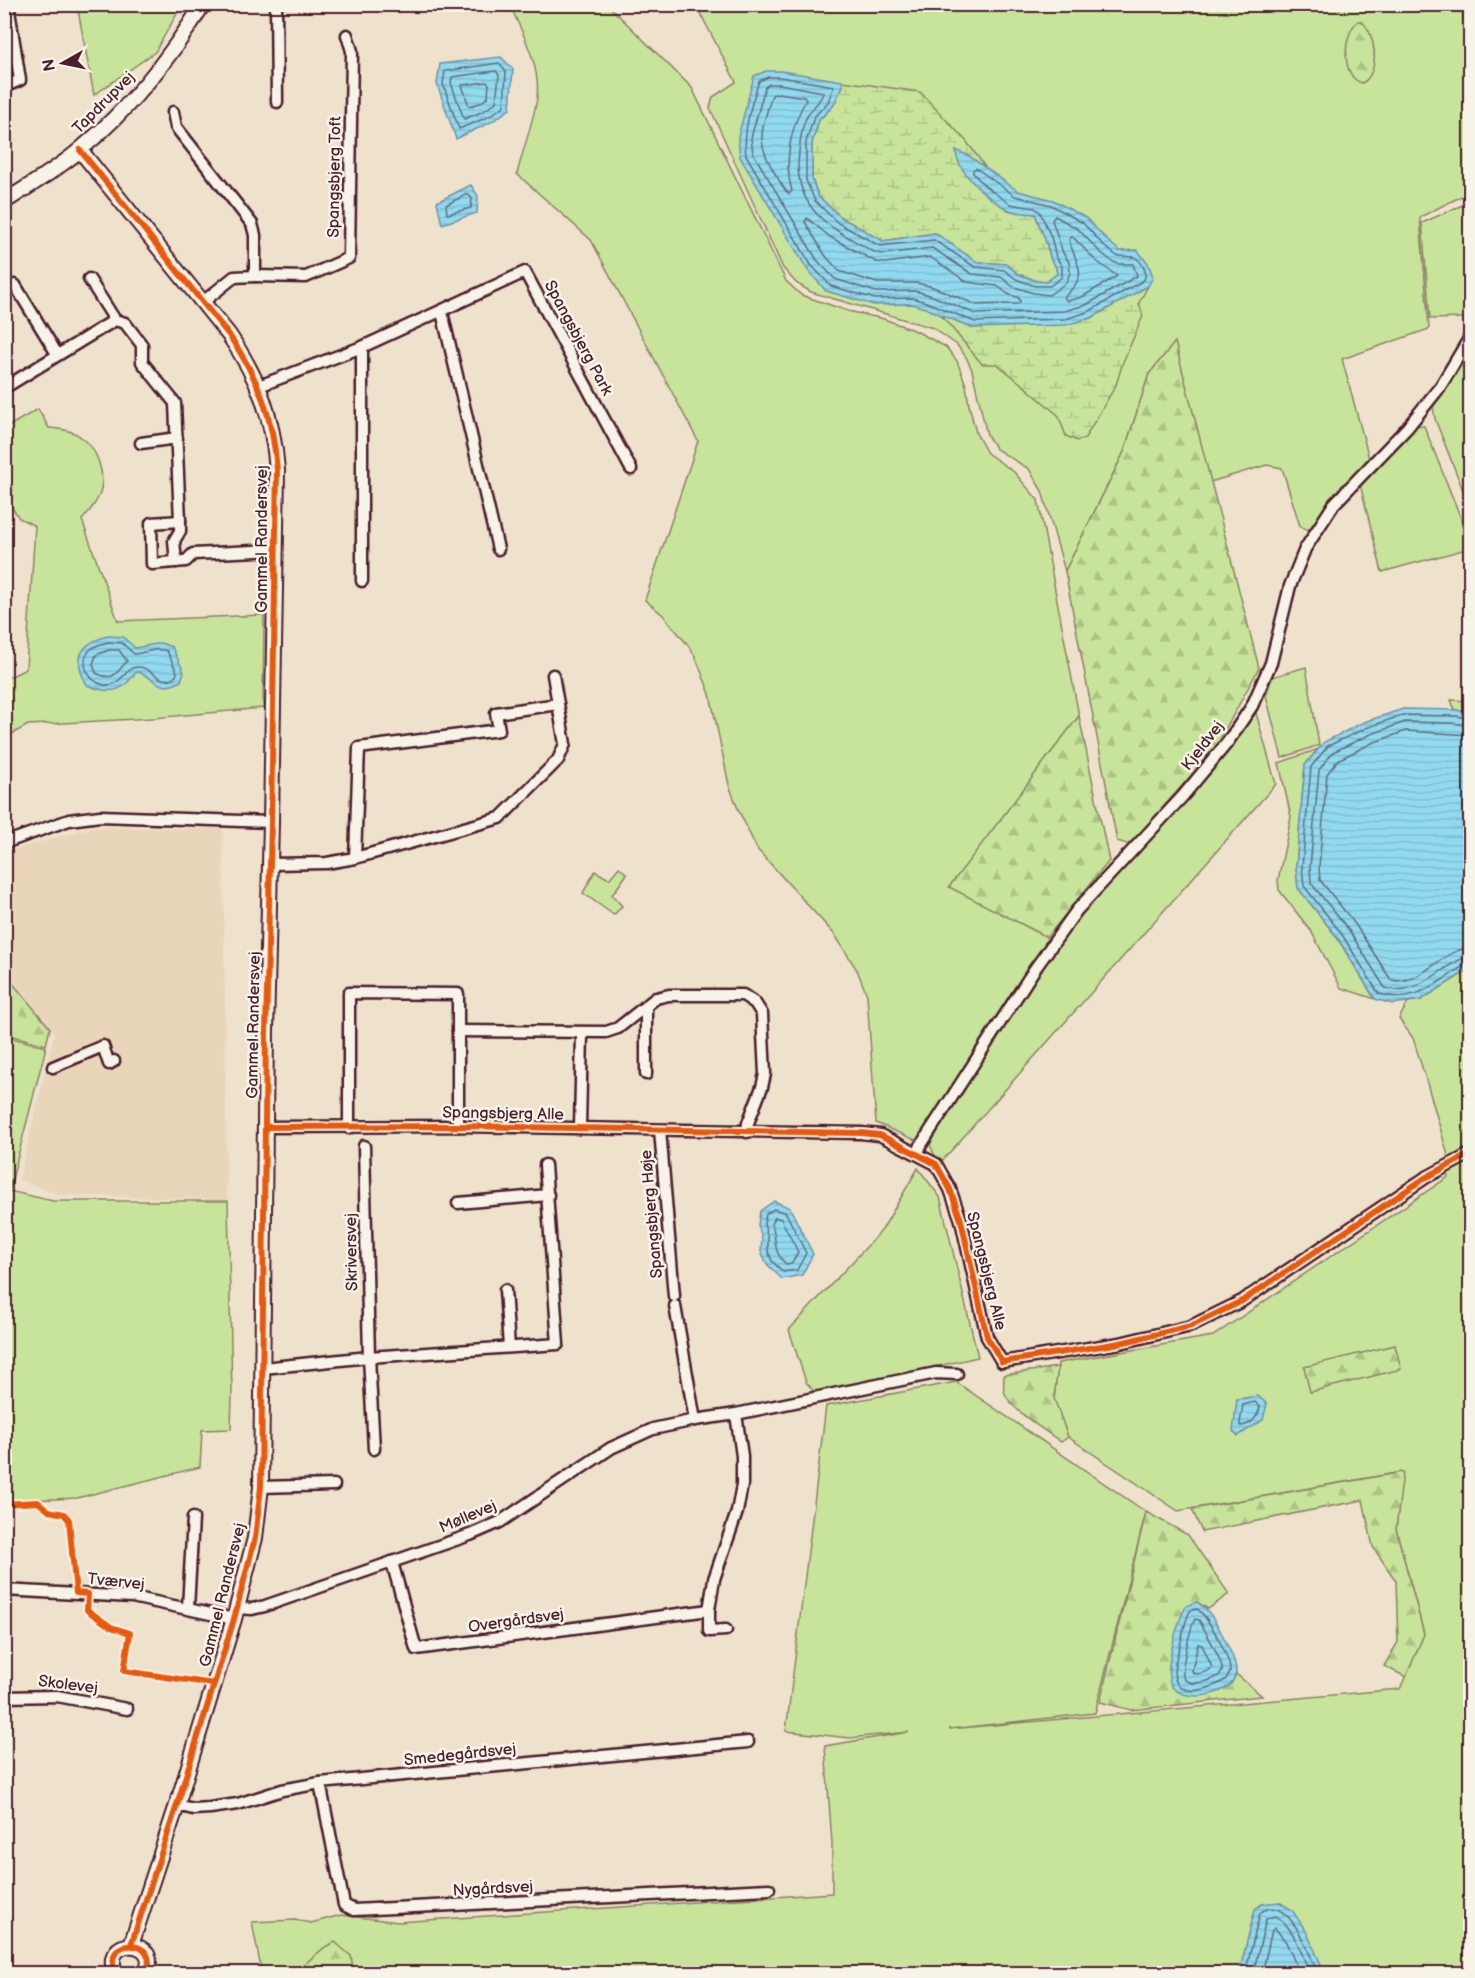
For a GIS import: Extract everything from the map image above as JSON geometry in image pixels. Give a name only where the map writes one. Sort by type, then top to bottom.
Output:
[{"type":"street","points":[[4,82],[6,86],[20,80],[8,4]]},
{"type":"street","name":"Tapdrupvej","points":[[4,202],[80,150],[136,98],[177,46],[202,4]]},
{"type":"street","points":[[276,4],[278,102]]},
{"type":"street","points":[[1470,4],[1470,26]]},
{"type":"street","name":"Spangsbjerg Toft","points":[[203,302],[234,277],[306,277],[349,258],[352,51],[347,34]]},
{"type":"street","points":[[173,112],[176,127],[252,224],[255,235],[255,276]]},
{"type":"street","name":"Gammel Randersvej","points":[[80,150],[203,302],[245,359],[259,386],[270,418],[275,441],[277,470],[266,1031],[261,1487],[255,1538],[236,1614],[131,1945]]},
{"type":"street","name":"Spangsbjerg Park","points":[[259,386],[363,347],[525,272],[631,469]]},
{"type":"street","points":[[89,279],[115,320],[125,323],[142,345],[142,362],[175,403],[180,521],[180,531],[174,541],[176,562]]},
{"type":"street","points":[[15,285],[57,354]]},
{"type":"street","points":[[442,312],[498,549]]},
{"type":"street","points":[[4,388],[115,320]]},
{"type":"street","name":"Kjeldvej","points":[[918,1153],[1034,970],[1077,910],[1182,797],[1227,742],[1252,706],[1271,663],[1290,586],[1305,549],[1334,504],[1407,428],[1440,387],[1470,337]]},
{"type":"street","points":[[362,581],[363,347]]},
{"type":"street","points":[[141,443],[177,438]]},
{"type":"street","points":[[180,521],[151,523],[152,564],[186,561],[193,554],[276,550]]},
{"type":"street","points":[[270,864],[327,863],[355,858],[500,818],[558,760],[565,744],[553,675]]},
{"type":"street","points":[[355,858],[359,748],[499,730],[496,713],[558,704]]},
{"type":"street","points":[[4,843],[69,820],[100,816],[271,822]]},
{"type":"street","name":"Spangsbjerg Alle","points":[[349,1128],[349,993],[458,994],[458,1126]]},
{"type":"street","points":[[458,1031],[606,1032],[618,1028],[656,998],[669,995],[743,995],[755,1002],[762,1014],[765,1074],[747,1132]]},
{"type":"street","points":[[645,1006],[646,1074]]},
{"type":"street","name":"Spangsbjerg Alle","points":[[580,1128],[582,1033]]},
{"type":"street","points":[[53,1067],[103,1046],[109,1064],[114,1061]]},
{"type":"street","name":"Spangsbjerg Alle","points":[[266,1127],[458,1126],[880,1135],[936,1164],[950,1189],[961,1220],[987,1337],[1002,1362],[1120,1343],[1191,1326],[1242,1301],[1425,1178],[1470,1154]]},
{"type":"street","name":"Spangsbjerg Høje","points":[[660,1130],[675,1301],[684,1369],[695,1420]]},
{"type":"street","name":"Skriversvej","points":[[364,1146],[369,1357],[374,1449]]},
{"type":"street","points":[[263,1368],[369,1357],[558,1344],[545,1165]]},
{"type":"street","points":[[458,1203],[548,1195]]},
{"type":"street","points":[[504,1290],[509,1347]]},
{"type":"street","name":"Møllevej","points":[[236,1614],[470,1535],[500,1522],[611,1448],[653,1429],[936,1373],[957,1374]]},
{"type":"street","points":[[726,1630],[709,1631],[709,1610],[714,1579],[736,1512],[742,1485],[742,1456],[736,1414]]},
{"type":"street","points":[[261,1487],[334,1485]]},
{"type":"street","points":[[188,1608],[193,1518]]},
{"type":"street","name":"Overgårdsvej","points":[[392,1562],[416,1649],[709,1610]]},
{"type":"street","name":"Tværvej","points":[[4,1590],[132,1597],[188,1608],[236,1614]]},
{"type":"street","name":"Skolevej","points":[[4,1697],[57,1695],[127,1709]]},
{"type":"street","name":"Smedegårdsvej","points":[[177,1805],[193,1809],[238,1804],[282,1790],[320,1783],[748,1742]]},
{"type":"street","name":"Nygårdsvej","points":[[320,1783],[344,1905],[354,1910],[769,1889]]},
{"type":"street","points":[[113,1972],[114,1956],[123,1946],[131,1945],[142,1948],[148,1956],[149,1966],[145,1974]]},
{"type":"shaded area","points":[[93,827],[223,829],[227,1200],[60,1195],[19,1180],[54,1033],[5,974],[4,852]]},
{"type":"green space","points":[[77,4],[182,5],[155,52],[94,95]]},
{"type":"green space","points":[[510,5],[608,5],[692,88],[786,281],[801,295],[848,311],[884,319],[916,331],[946,347],[957,361],[966,385],[976,433],[987,453],[1014,472],[1038,500],[1079,716],[950,887],[1047,937],[927,1131],[919,1139],[915,1140],[876,1123],[867,995],[857,970],[835,935],[757,849],[729,785],[710,694],[695,656],[663,615],[645,600],[698,441],[591,240],[517,174],[535,107],[537,86],[530,50]]},
{"type":"green space","points":[[696,5],[1470,5],[1470,192],[1420,217],[1429,329],[1342,359],[1369,458],[1308,530],[1300,526],[1282,468],[1267,465],[1210,482],[1175,343],[1149,374],[1124,452],[1065,571],[1042,491],[1029,469],[996,449],[987,435],[972,370],[957,345],[933,328],[811,292],[796,283],[783,268],[710,108],[713,97],[736,82]]},
{"type":"green space","points":[[1358,21],[1366,26],[1374,52],[1372,71],[1362,83],[1350,72],[1346,54],[1349,35]]},
{"type":"green space","points":[[842,81],[920,92],[967,142],[985,167],[969,156],[1008,210],[1035,214],[1057,274],[1046,282],[1037,281],[1018,274],[1006,264],[977,262],[935,233],[883,241],[842,218],[818,196],[812,179],[812,143],[819,120],[833,106],[843,86]]},
{"type":"green space","points":[[1467,203],[1466,318],[1430,319],[1422,223]]},
{"type":"green space","points":[[1148,286],[1139,303],[1143,316],[1123,362],[1116,385],[1085,438],[1077,441],[1066,436],[1058,415],[1017,380],[997,364],[982,364],[940,314],[973,328],[1091,318]]},
{"type":"green space","points":[[1175,342],[1259,668],[1215,748],[1130,845],[1117,841],[1065,571],[1124,452],[1149,374]]},
{"type":"green space","points":[[1469,353],[1470,508],[1435,419],[1433,407]]},
{"type":"green space","points":[[38,409],[49,428],[70,431],[87,442],[99,462],[102,478],[100,493],[95,504],[82,520],[118,621],[264,615],[263,708],[153,718],[28,725],[5,738],[5,679],[26,669],[35,526],[19,518],[5,497],[4,429]]},
{"type":"green space","points":[[1416,425],[1424,426],[1470,541],[1470,548],[1382,572],[1360,484]]},
{"type":"green space","points":[[1306,667],[1319,745],[1282,758],[1266,696],[1272,677]]},
{"type":"green space","points":[[1451,700],[1470,701],[1470,712],[1455,710]]},
{"type":"green space","points":[[1256,713],[1276,784],[943,1160],[936,1158],[930,1145],[1049,956],[1092,902],[1160,828]]},
{"type":"green space","points":[[1079,716],[1109,861],[1047,937],[949,887]]},
{"type":"green space","points":[[1318,749],[1305,765],[1296,867],[1298,888],[1336,936],[1375,999],[1341,988],[1311,931],[1279,890],[1278,880],[1291,817],[1279,763]]},
{"type":"green space","points":[[619,867],[627,874],[612,895],[622,906],[614,915],[583,893],[595,871],[609,879]]},
{"type":"green space","points":[[1470,969],[1470,1973],[221,1974],[261,1969],[252,1922],[295,1920],[311,1923],[341,1915],[398,1922],[832,1893],[832,1843],[825,1746],[909,1732],[850,1738],[786,1731],[826,1406],[956,1382],[1146,1512],[1095,1713],[949,1729],[1400,1689],[1424,1634],[1396,1529],[1402,1472],[1178,1511],[1068,1437],[1054,1400],[1058,1363],[1213,1336],[1448,1177],[1448,1155],[1427,1083],[1413,1038],[1399,1019],[1408,1002],[1421,1000]]},
{"type":"green space","points":[[5,974],[50,1028],[46,1045],[5,1034]]},
{"type":"green space","points":[[5,1036],[46,1047],[9,1191],[53,1201],[228,1201],[231,1429],[202,1430],[200,1467],[77,1498],[5,1501]]},
{"type":"green space","points":[[918,1168],[940,1197],[978,1357],[816,1394],[806,1382],[789,1330],[882,1230]]},
{"type":"green space","points":[[1395,1345],[1401,1369],[1310,1392],[1304,1367]]},
{"type":"green space","points":[[1058,1367],[1054,1398],[1068,1437],[1061,1442],[1019,1411],[1004,1390],[1004,1375]]},
{"type":"green space","points":[[1403,1472],[1396,1529],[1424,1634],[1406,1677],[1384,1666],[1398,1642],[1396,1581],[1373,1547],[1363,1500],[1202,1532],[1192,1509]]},
{"type":"green space","points":[[1146,1512],[1188,1535],[1229,1594],[1208,1609],[1197,1602],[1231,1684],[1236,1674],[1262,1696],[1131,1710],[1100,1702]]},
{"type":"green space","points":[[335,1942],[351,1956],[354,1973],[294,1973],[325,1947]]},
{"type":"water","points":[[501,57],[513,69],[510,109],[491,122],[456,139],[437,84],[440,64]]},
{"type":"water","points":[[766,71],[781,71],[842,81],[843,86],[833,106],[819,120],[812,143],[812,179],[818,196],[842,218],[883,241],[935,233],[977,262],[1006,264],[1018,274],[1037,281],[1046,282],[1057,274],[1035,214],[1010,210],[991,199],[967,176],[957,158],[956,150],[969,156],[1018,191],[1053,200],[1086,218],[1120,251],[1137,250],[1148,263],[1153,277],[1148,286],[1091,318],[1066,325],[973,328],[912,304],[874,305],[826,291],[807,269],[740,157],[738,137],[754,76]]},
{"type":"water","points":[[471,185],[478,196],[477,213],[442,224],[437,202]]},
{"type":"water","points":[[108,636],[123,637],[135,648],[161,643],[172,647],[184,672],[181,681],[174,685],[162,685],[137,672],[117,690],[102,690],[87,685],[80,667],[81,653],[91,643]]},
{"type":"water","points":[[1403,709],[1470,712],[1470,969],[1421,1000],[1393,1004],[1375,999],[1337,937],[1298,888],[1296,867],[1305,765],[1324,742],[1364,722]]},
{"type":"water","points":[[774,1201],[790,1208],[813,1254],[802,1275],[782,1279],[767,1264],[761,1251],[762,1239],[758,1225],[760,1211]]},
{"type":"water","points":[[1258,1396],[1267,1404],[1263,1420],[1238,1436],[1233,1431],[1237,1399]]},
{"type":"water","points":[[1197,1602],[1207,1610],[1217,1625],[1236,1668],[1233,1680],[1228,1686],[1220,1691],[1200,1696],[1181,1693],[1174,1689],[1170,1683],[1169,1673],[1175,1636],[1183,1613],[1186,1606]]},
{"type":"water","points":[[1279,1902],[1292,1910],[1306,1931],[1325,1973],[1239,1973],[1255,1909],[1262,1904]]},
{"type":"cycle path","points":[[80,150],[240,351],[263,399],[272,433],[277,470],[266,1031],[261,1487],[255,1538],[234,1619],[131,1945]]},
{"type":"cycle path","points":[[266,1127],[458,1126],[880,1135],[936,1164],[950,1189],[961,1220],[987,1337],[1002,1362],[1120,1343],[1191,1326],[1242,1301],[1425,1178],[1470,1154]]},
{"type":"cycle path","points":[[4,1504],[38,1502],[49,1511],[64,1514],[69,1520],[76,1593],[88,1594],[87,1610],[111,1627],[130,1633],[124,1671],[214,1684]]},
{"type":"cycle path","points":[[116,1974],[113,1961],[116,1952],[123,1947],[131,1946],[140,1948],[146,1953],[149,1962],[145,1974]]}]
